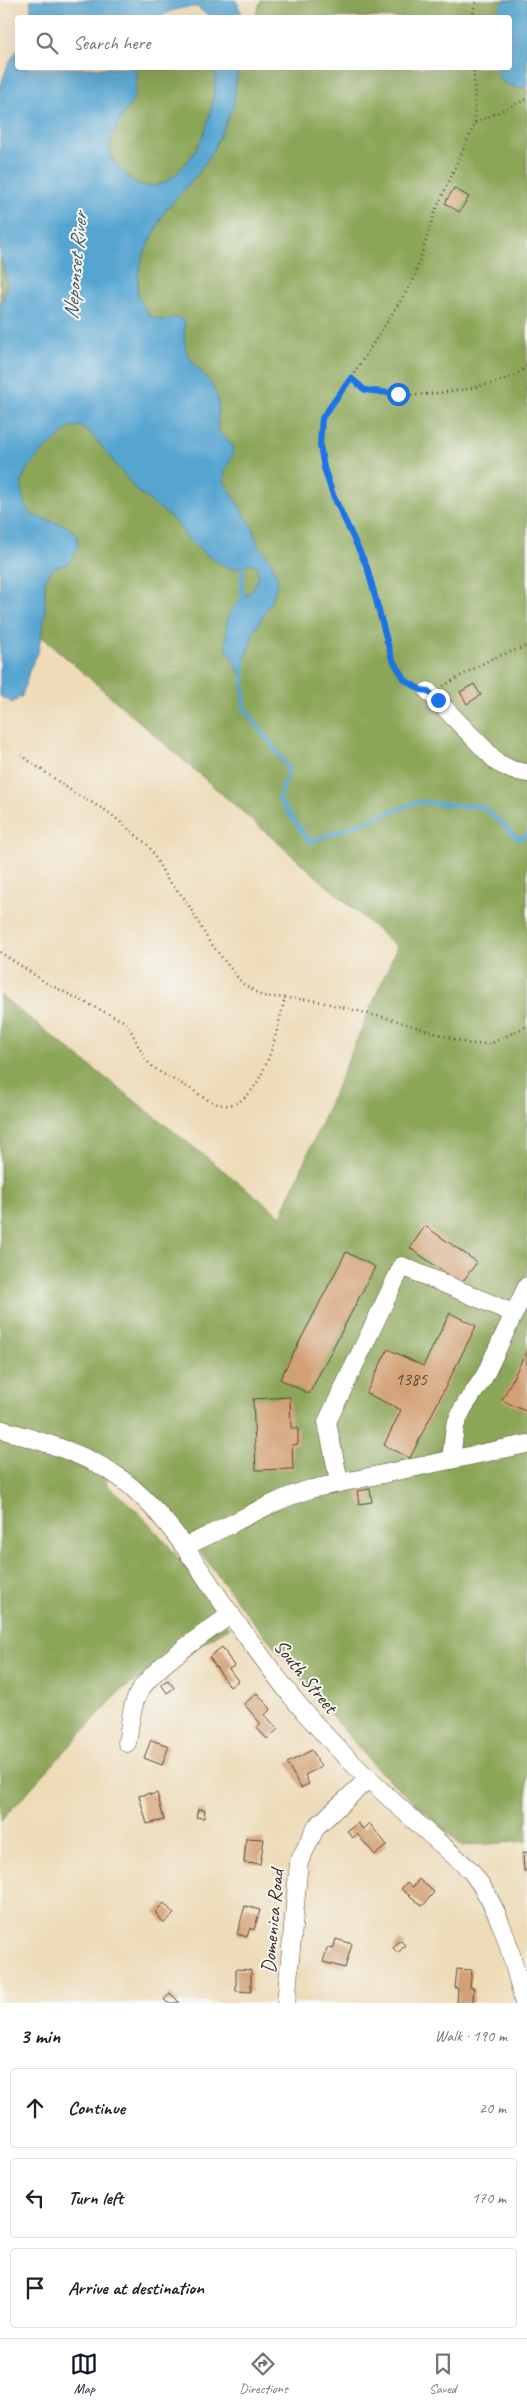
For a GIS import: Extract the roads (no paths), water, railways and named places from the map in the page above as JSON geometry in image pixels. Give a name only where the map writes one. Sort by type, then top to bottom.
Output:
[{"type":"street","points":[[428,691],[498,763],[512,770],[527,773]]},
{"type":"street","points":[[338,1482],[327,1422],[402,1266],[513,1313]]},
{"type":"street","points":[[451,1460],[455,1426],[484,1377],[527,1286]]},
{"type":"street","name":"South Street","points":[[0,1429],[85,1459],[119,1478],[153,1509],[185,1546],[231,1614],[293,1698],[367,1780],[471,1871],[485,1889],[504,1930],[524,2003]]},
{"type":"street","points":[[185,1546],[213,1534],[281,1498],[338,1482],[527,1444]]},
{"type":"street","points":[[127,1744],[137,1696],[144,1684],[231,1614]]},
{"type":"street","name":"Domenica Road","points":[[286,2003],[299,1862],[316,1828],[367,1780]]},
{"type":"water","points":[[31,0],[236,0],[242,15],[207,15],[197,7],[187,7],[164,15],[30,15]]},
{"type":"water","points":[[505,0],[527,0],[527,88],[511,86],[499,78],[496,70],[512,70],[512,15],[494,15]]},
{"type":"water","name":"Neponset River","points":[[15,53],[15,70],[138,70],[134,99],[121,118],[112,138],[109,154],[129,178],[142,185],[151,186],[169,180],[177,173],[191,157],[201,140],[211,110],[216,70],[238,70],[233,107],[213,151],[198,174],[165,211],[143,256],[138,274],[138,296],[149,316],[162,320],[178,317],[185,322],[185,347],[188,355],[216,393],[218,402],[218,431],[232,444],[233,455],[225,471],[224,481],[253,528],[258,544],[271,561],[278,580],[272,600],[253,634],[241,675],[226,648],[227,618],[235,605],[252,590],[258,579],[257,566],[249,563],[242,567],[230,569],[209,557],[188,539],[174,520],[136,490],[91,433],[79,426],[70,427],[38,456],[24,475],[22,486],[24,500],[31,515],[67,526],[77,535],[78,549],[68,564],[53,568],[45,580],[45,615],[38,653],[30,668],[22,696],[12,703],[0,696],[0,310],[7,284],[0,254],[0,88],[8,64]]},
{"type":"waterway","points":[[242,563],[242,605]]},
{"type":"waterway","points":[[243,663],[244,707],[289,769],[279,800],[310,842],[417,802],[483,807],[519,839],[527,835]]}]
